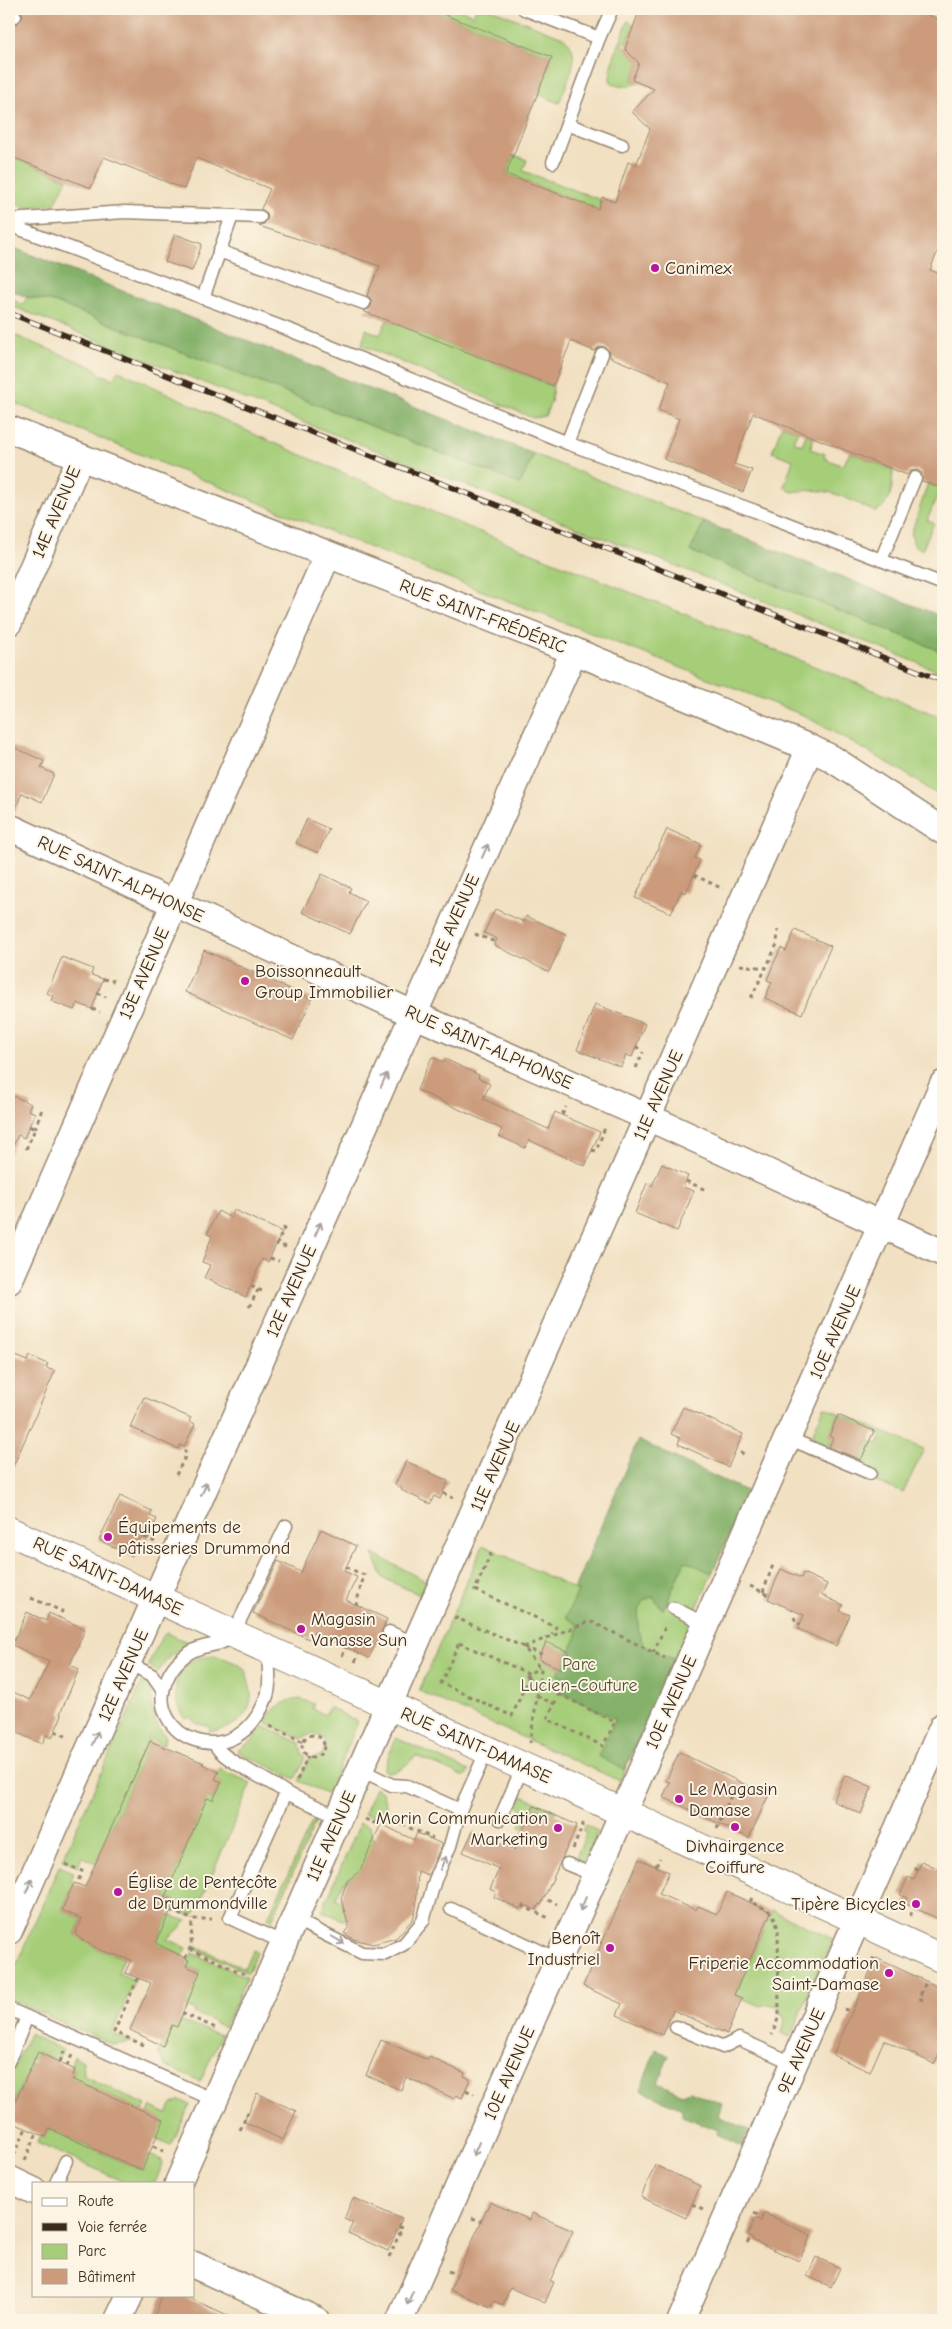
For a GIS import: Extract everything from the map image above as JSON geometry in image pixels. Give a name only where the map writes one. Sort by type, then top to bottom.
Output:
[{"type":"street","name":"RUE SAINT-FRÉDÉRIC","points":[[9,430],[327,556],[574,651],[810,748],[831,758],[943,831]]},
{"type":"street","name":"14E AVENUE","points":[[9,622],[80,458]]},
{"type":"street","name":"13E AVENUE","points":[[9,1281],[327,556]]},
{"type":"street","name":"12E AVENUE","points":[[9,1931],[574,651]]},
{"type":"street","name":"11E AVENUE","points":[[178,2182],[294,1919],[350,1817],[361,1770],[810,748]]},
{"type":"street","name":"RUE SAINT-ALPHONSE","points":[[9,826],[413,1014],[648,1118],[943,1253]]},
{"type":"street","name":"10E AVENUE","points":[[400,2320],[943,1084]]},
{"type":"street","name":"RUE SAINT-DAMASE","points":[[9,1531],[487,1750],[526,1755],[624,1811],[858,1921],[936,1969]]},
{"type":"street","name":"9E AVENUE","points":[[681,2320],[943,1726]]},
{"type":"street","points":[[15,2165],[32,2188]]},
{"type":"street","points":[[195,2266],[316,2320]]},
{"type":"street","points":[[118,2320],[130,2296]]},
{"type":"lane","points":[[525,9],[599,38]]},
{"type":"lane","points":[[553,162],[599,38],[612,9]]},
{"type":"lane","points":[[567,124],[622,145]]},
{"type":"lane","points":[[9,220],[125,212],[260,217]]},
{"type":"lane","points":[[203,298],[232,216]]},
{"type":"lane","points":[[9,225],[292,330],[568,443],[755,511],[943,584]]},
{"type":"lane","points":[[219,251],[364,303]]},
{"type":"lane","points":[[568,443],[602,354]]},
{"type":"lane","points":[[881,560],[915,478]]},
{"type":"lane","points":[[788,1438],[870,1473]]},
{"type":"lane","points":[[270,1651],[268,1670],[270,1685],[260,1712],[240,1735],[228,1742],[215,1744],[192,1740],[175,1728],[167,1716],[163,1702],[163,1691],[167,1679],[184,1656],[203,1647],[227,1641],[233,1634],[286,1526]]},
{"type":"lane","points":[[673,1608],[706,1624]]},
{"type":"lane","points":[[389,1632],[416,1644]]},
{"type":"lane","points":[[128,1663],[152,1675],[163,1691]]},
{"type":"lane","points":[[215,1744],[224,1755],[253,1774],[275,1784],[286,1793],[350,1817]]},
{"type":"lane","points":[[294,1919],[362,1953],[385,1954],[404,1944],[423,1921],[436,1880],[450,1846],[460,1810],[487,1750]]},
{"type":"lane","points":[[500,1819],[526,1755]]},
{"type":"lane","points":[[361,1770],[392,1785],[407,1786],[460,1810]]},
{"type":"lane","points":[[284,1943],[230,1918],[286,1793]]},
{"type":"lane","points":[[567,1864],[596,1876]]},
{"type":"lane","points":[[451,1909],[559,1960]]},
{"type":"lane","points":[[9,2009],[214,2100]]},
{"type":"lane","points":[[9,2060],[27,2017]]},
{"type":"lane","points":[[676,2026],[723,2047],[739,2039],[795,2064]]},
{"type":"lane","points":[[56,2182],[66,2161]]},
{"type":"path","points":[[10,800],[12,794]]},
{"type":"path","points":[[750,998],[777,944],[778,930]]},
{"type":"path","points":[[470,932],[495,942]]},
{"type":"path","points":[[768,963],[773,965]]},
{"type":"path","points":[[735,964],[766,968]]},
{"type":"path","points":[[636,1046],[642,1052],[636,1068]]},
{"type":"path","points":[[562,1115],[567,1106]]},
{"type":"path","points":[[26,1149],[42,1109]]},
{"type":"path","points":[[592,1150],[596,1151],[607,1124]]},
{"type":"path","points":[[29,1126],[35,1129]]},
{"type":"path","points":[[686,1181],[706,1190]]},
{"type":"path","points":[[276,1244],[286,1224]]},
{"type":"path","points":[[249,1307],[258,1290]]},
{"type":"path","points":[[176,1476],[186,1455],[184,1447]]},
{"type":"path","points":[[740,1452],[746,1455]]},
{"type":"path","points":[[144,1537],[155,1542]]},
{"type":"path","points":[[491,1553],[475,1590],[556,1626],[552,1636]]},
{"type":"path","points":[[763,1592],[770,1579],[773,1565]]},
{"type":"path","points":[[346,1567],[364,1575],[356,1605]]},
{"type":"path","points":[[744,1584],[770,1595]]},
{"type":"path","points":[[31,1598],[62,1611],[60,1618]]},
{"type":"path","points":[[524,1647],[590,1621],[653,1653],[673,1608]]},
{"type":"path","points":[[449,1614],[541,1654]]},
{"type":"path","points":[[794,1617],[796,1622],[800,1624]]},
{"type":"path","points":[[323,1650],[328,1639]]},
{"type":"path","points":[[459,1642],[530,1674],[512,1716],[441,1683],[459,1642]]},
{"type":"path","points":[[341,1658],[346,1647]]},
{"type":"path","points":[[524,1647],[541,1670],[526,1755]]},
{"type":"path","points":[[354,1664],[359,1654]]},
{"type":"path","points":[[525,1677],[539,1667]]},
{"type":"path","points":[[559,1694],[615,1722],[603,1746],[547,1719],[556,1704],[559,1694]]},
{"type":"path","points":[[537,1696],[556,1704]]},
{"type":"path","points":[[264,1724],[303,1742]]},
{"type":"path","points":[[55,1731],[74,1740]]},
{"type":"path","points":[[311,1735],[318,1736],[323,1742],[323,1749],[319,1755],[308,1756],[303,1752],[303,1742],[311,1735]]},
{"type":"path","points":[[296,1782],[308,1756]]},
{"type":"path","points":[[716,1829],[732,1793]]},
{"type":"path","points":[[350,1817],[374,1823],[387,1818],[434,1838]]},
{"type":"path","points":[[380,1821],[382,1827]]},
{"type":"path","points":[[571,1851],[584,1822]]},
{"type":"path","points":[[656,1866],[661,1856]]},
{"type":"path","points":[[59,1862],[82,1871],[77,1884]]},
{"type":"path","points":[[916,1867],[917,1874]]},
{"type":"path","points":[[750,1902],[771,1912],[776,1918],[778,1931],[779,2016],[766,2051]]},
{"type":"path","points":[[909,1918],[914,1908]]},
{"type":"path","points":[[171,1911],[192,1919],[190,1949],[186,1958]]},
{"type":"path","points":[[936,1930],[940,1920]]},
{"type":"path","points":[[190,1949],[250,1976]]},
{"type":"path","points":[[872,1967],[870,1965],[875,1954]]},
{"type":"path","points":[[923,2000],[919,1998],[936,1969]]},
{"type":"path","points":[[138,1978],[114,2032],[144,2044]]},
{"type":"path","points":[[182,2013],[225,2032]]},
{"type":"path","points":[[60,2062],[64,2051]]},
{"type":"path","points":[[68,2066],[72,2055]]},
{"type":"path","points":[[240,2130],[249,2110]]},
{"type":"path","points":[[15,2165],[26,2128]]},
{"type":"path","points":[[15,2165],[37,2134]]},
{"type":"path","points":[[152,2146],[171,2154]]},
{"type":"path","points":[[389,2257],[402,2228],[399,2227]]},
{"type":"path","points":[[747,2243],[751,2236]]},
{"type":"green space","points":[[430,9],[459,9],[473,15],[476,9],[491,9],[563,37],[573,51],[574,60],[570,77],[559,103],[538,94],[552,57]]},
{"type":"green space","points":[[628,21],[634,24],[627,43],[624,41],[622,45],[641,58],[632,80],[639,83],[617,86],[610,81],[611,65]]},
{"type":"green space","points":[[514,155],[527,160],[523,171],[601,200],[598,209],[506,174]]},
{"type":"green space","points":[[9,156],[67,179],[55,204],[29,207],[9,204]]},
{"type":"green space","points":[[9,246],[534,454],[520,484],[54,302],[27,297],[10,290],[9,292]]},
{"type":"green space","points":[[27,297],[54,302],[520,484],[534,454],[704,522],[691,551],[943,652],[943,673],[674,565],[305,423],[9,305],[9,298],[23,305]]},
{"type":"green space","points":[[387,320],[553,386],[551,402],[545,416],[533,418],[362,345],[366,329],[380,335]]},
{"type":"green space","points":[[9,333],[95,368],[100,374],[114,379],[118,370],[258,436],[463,525],[943,718],[943,798],[897,768],[803,715],[358,543],[9,401]]},
{"type":"green space","points":[[782,425],[798,431],[793,441],[802,445],[806,435],[814,438],[810,449],[825,454],[824,458],[843,466],[850,452],[893,470],[890,494],[885,504],[875,512],[835,494],[816,490],[792,492],[784,487],[793,460],[772,452]]},
{"type":"green space","points":[[928,483],[941,488],[927,520],[934,523],[922,550],[914,545],[911,534]]},
{"type":"green space","points":[[704,522],[943,617],[943,652],[690,551]]},
{"type":"green space","points":[[824,1407],[924,1449],[903,1493],[805,1452]],"holes":[[[838,1415],[882,1435],[878,1444],[869,1441],[860,1461],[848,1455],[846,1460],[827,1451],[832,1438],[829,1436]]]},
{"type":"green space","points":[[638,1440],[748,1492],[712,1573],[685,1561],[663,1610],[653,1597],[643,1600],[638,1618],[640,1638],[651,1650],[674,1659],[624,1770],[598,1756],[616,1719],[562,1693],[570,1680],[557,1675],[577,1636],[578,1625],[566,1617],[578,1591],[574,1589]]},
{"type":"green space","name":"Parc Lucien-Couture","points":[[748,1492],[620,1781],[419,1691],[483,1545],[578,1591]]},
{"type":"green space","points":[[373,1554],[426,1581],[420,1595],[383,1578]]},
{"type":"green space","points":[[167,1633],[189,1643],[170,1656],[158,1672],[148,1665],[162,1636]]},
{"type":"green space","points":[[214,1655],[243,1668],[250,1686],[251,1696],[247,1712],[242,1718],[228,1727],[210,1731],[208,1726],[197,1724],[189,1717],[185,1719],[180,1712],[175,1695],[178,1679],[187,1665],[196,1659]]},
{"type":"green space","points":[[144,1678],[150,1686],[155,1719],[166,1737],[163,1745],[149,1738],[147,1741],[150,1741],[96,1863],[82,1857],[77,1867],[75,1864],[62,1860]]},
{"type":"green space","points":[[301,1699],[314,1704],[312,1708],[325,1715],[329,1707],[358,1722],[328,1794],[299,1781],[309,1758],[317,1757],[323,1753],[325,1746],[323,1738],[313,1733],[302,1739],[265,1722],[275,1708],[290,1701]]},
{"type":"green space","points":[[263,1726],[300,1743],[302,1754],[306,1757],[295,1779],[237,1751],[254,1739]]},
{"type":"green space","points":[[396,1738],[469,1771],[464,1777],[416,1756],[397,1771],[388,1772],[383,1770]]},
{"type":"green space","points":[[220,1769],[251,1783],[198,1908],[191,1916],[172,1908],[175,1901],[165,1897],[207,1798],[213,1800],[221,1783],[215,1779]]},
{"type":"green space","points":[[375,1788],[382,1792],[387,1808],[374,1817],[364,1813]]},
{"type":"green space","points":[[522,1796],[556,1811],[554,1815],[534,1806],[524,1827],[520,1826],[526,1811],[518,1806]]},
{"type":"green space","points":[[313,1820],[316,1821],[272,1920],[268,1918]]},
{"type":"green space","points":[[360,1823],[370,1827],[374,1840],[365,1869],[344,1882],[336,1898],[341,1901],[347,1919],[343,1920],[322,1911]]},
{"type":"green space","points":[[585,1825],[598,1831],[584,1862],[576,1858],[586,1833],[582,1831]]},
{"type":"green space","points":[[59,1866],[74,1872],[71,1881],[74,1883],[62,1910],[82,1919],[75,1934],[100,1950],[124,1958],[118,1973],[135,1980],[112,2033],[132,2042],[114,2045],[9,1999],[9,1982]]},
{"type":"green space","points":[[772,1910],[833,1939],[790,2037],[782,2033],[785,2020],[778,2006],[768,2004],[760,2006],[734,1995]]},
{"type":"green space","points":[[169,1915],[187,1921],[168,1939],[187,1948],[183,1956],[156,1943]]},
{"type":"green space","points":[[194,1945],[244,1968],[253,1950],[257,1952],[248,1973],[193,1948]]},
{"type":"green space","points":[[192,1953],[247,1977],[224,2027],[194,2013],[195,2011],[185,2006],[200,1972],[186,1965]]},
{"type":"green space","points":[[179,2021],[221,2035],[200,2082],[165,2066],[158,2053],[172,2025],[177,2027]]},
{"type":"green space","points":[[29,2034],[63,2050],[57,2061],[38,2052],[34,2060],[30,2058],[28,2061],[32,2063],[11,2109],[9,2107],[9,2078]]},
{"type":"green space","points":[[656,2049],[669,2055],[658,2083],[682,2094],[690,2091],[722,2104],[718,2116],[749,2130],[742,2146],[717,2134],[718,2130],[682,2116],[682,2109],[640,2090]]},
{"type":"green space","points":[[74,2056],[83,2061],[84,2076],[146,2105],[143,2111],[72,2079],[75,2070],[70,2068]]},
{"type":"green space","points":[[180,2100],[190,2105],[170,2145],[156,2138],[148,2113],[151,2107],[167,2114],[171,2105]]},
{"type":"green space","points":[[49,2129],[141,2170],[148,2155],[162,2160],[163,2163],[155,2182],[125,2182],[37,2143],[40,2135],[45,2137]]},
{"type":"building","name":"Canimex","points":[[18,9],[430,9],[552,57],[506,174],[598,209],[602,197],[615,202],[628,162],[636,165],[650,129],[632,112],[654,89],[632,80],[639,63],[625,49],[640,9],[914,9],[943,21],[943,238],[930,270],[943,275],[943,489],[922,481],[922,473],[918,470],[910,471],[907,475],[753,413],[734,464],[752,470],[743,492],[664,459],[679,419],[658,410],[670,382],[610,357],[610,352],[605,347],[600,346],[594,351],[571,341],[553,386],[363,311],[371,306],[372,301],[367,295],[380,266],[259,226],[264,224],[268,218],[267,213],[261,209],[270,189],[196,158],[184,189],[104,157],[91,188],[9,156],[9,32],[12,24],[17,24],[22,19],[23,14]]},
{"type":"building","points":[[175,234],[202,244],[192,271],[165,262]]},
{"type":"building","points":[[9,745],[44,761],[41,768],[54,774],[42,802],[22,793],[14,813],[9,812]]},
{"type":"building","points":[[307,819],[329,829],[318,853],[296,843]]},
{"type":"building","points":[[667,829],[701,844],[695,858],[700,860],[686,893],[681,891],[671,913],[635,898]]},
{"type":"building","points":[[322,874],[351,888],[349,892],[366,901],[350,934],[302,912]]},
{"type":"building","points":[[495,909],[524,922],[526,916],[566,934],[549,972],[494,945],[497,939],[484,933]]},
{"type":"building","points":[[795,930],[831,946],[802,1014],[765,998],[772,982],[767,980],[773,965],[781,948],[786,951]]},
{"type":"building","points":[[204,950],[312,999],[293,1040],[185,992]]},
{"type":"building","points":[[62,957],[93,969],[91,975],[103,979],[92,1009],[77,1003],[74,1010],[51,1001],[53,996],[47,993]]},
{"type":"building","points":[[595,1004],[645,1024],[632,1057],[626,1055],[621,1067],[577,1050]]},
{"type":"building","points":[[432,1057],[444,1062],[445,1059],[479,1075],[478,1078],[490,1084],[483,1099],[548,1129],[555,1112],[600,1132],[585,1166],[529,1140],[525,1148],[499,1136],[502,1129],[417,1090]]},
{"type":"building","points":[[9,1094],[31,1104],[28,1110],[35,1113],[24,1138],[18,1135],[9,1156]]},
{"type":"building","points":[[662,1164],[688,1176],[683,1187],[694,1191],[677,1231],[635,1213],[647,1183],[652,1186]]},
{"type":"building","points":[[234,1210],[282,1232],[268,1262],[262,1259],[246,1297],[204,1278],[210,1265],[202,1262],[212,1236],[207,1234],[218,1211],[231,1218]]},
{"type":"building","points":[[9,1353],[28,1361],[30,1356],[48,1364],[46,1368],[55,1371],[9,1476]]},
{"type":"building","points":[[144,1397],[191,1418],[189,1421],[195,1424],[184,1447],[180,1445],[178,1449],[130,1427]]},
{"type":"building","points":[[683,1407],[743,1434],[728,1467],[678,1444],[680,1438],[671,1434]]},
{"type":"building","points":[[838,1415],[874,1431],[861,1460],[829,1447],[833,1438],[829,1436]]},
{"type":"building","points":[[406,1461],[448,1481],[440,1499],[434,1496],[430,1504],[401,1490],[402,1488],[395,1485]]},
{"type":"building","points":[[120,1496],[152,1511],[150,1516],[157,1519],[148,1539],[142,1536],[132,1556],[99,1540]]},
{"type":"building","points":[[321,1529],[356,1546],[344,1571],[357,1577],[346,1600],[387,1619],[369,1658],[312,1632],[309,1639],[253,1613],[278,1561],[301,1572]]},
{"type":"building","points":[[781,1569],[801,1578],[803,1573],[827,1584],[822,1595],[843,1605],[840,1611],[850,1615],[836,1646],[798,1629],[804,1615],[768,1599]]},
{"type":"building","points":[[27,1612],[46,1621],[49,1613],[85,1629],[70,1665],[79,1669],[60,1714],[62,1715],[52,1738],[46,1735],[42,1744],[9,1729],[9,1690],[30,1700],[49,1662],[12,1645]]},
{"type":"building","points":[[546,1642],[569,1652],[561,1669],[539,1659]]},
{"type":"building","name":"Église de Pentecôte de Drummondville","points":[[150,1741],[204,1763],[202,1764],[219,1772],[215,1779],[222,1782],[213,1800],[207,1798],[165,1897],[175,1901],[156,1943],[189,1960],[186,1966],[200,1972],[177,2027],[172,2025],[163,2046],[130,2030],[151,1983],[125,1973],[131,1960],[100,1950],[82,1940],[75,1934],[82,1919],[62,1910],[74,1883],[85,1887]]},
{"type":"building","points":[[679,1752],[768,1796],[749,1838],[663,1797],[670,1782],[666,1781]]},
{"type":"building","points":[[845,1775],[872,1787],[861,1814],[833,1801]]},
{"type":"building","points":[[534,1806],[577,1825],[541,1905],[539,1904],[536,1910],[523,1904],[520,1909],[494,1897],[496,1892],[490,1889],[499,1869],[463,1852],[473,1831],[514,1850]]},
{"type":"building","points":[[381,1824],[414,1840],[417,1833],[442,1844],[428,1875],[418,1871],[416,1908],[413,1919],[396,1938],[373,1944],[353,1939],[344,1933],[349,1927],[341,1899],[347,1881],[360,1871]]},
{"type":"building","points":[[639,1859],[669,1872],[659,1894],[696,1910],[698,1906],[717,1914],[727,1892],[771,1912],[734,1995],[742,1998],[727,2034],[673,2010],[663,2035],[617,2015],[622,2004],[583,1986]]},
{"type":"building","points":[[922,1861],[943,1871],[943,1921],[904,1903],[907,1898],[900,1895],[908,1877],[914,1880]]},
{"type":"building","points":[[876,1958],[943,1989],[943,2045],[934,2064],[884,2040],[870,2072],[833,2055]]},
{"type":"building","points":[[381,2040],[428,2060],[429,2057],[465,2073],[464,2076],[470,2079],[462,2098],[456,2095],[455,2099],[406,2077],[401,2090],[366,2075]]},
{"type":"building","points":[[38,2052],[75,2070],[72,2079],[164,2120],[142,2170],[49,2129],[46,2137],[9,2121],[9,2115]]},
{"type":"building","points":[[257,2093],[296,2111],[283,2140],[244,2122]]},
{"type":"building","points":[[655,2165],[700,2186],[686,2218],[641,2197]]},
{"type":"building","points":[[353,2198],[402,2219],[388,2251],[348,2233],[353,2223],[344,2219]]},
{"type":"building","points":[[490,2202],[530,2220],[532,2213],[573,2231],[550,2281],[554,2282],[545,2303],[510,2288],[503,2305],[494,2301],[491,2307],[450,2290]]},
{"type":"building","points":[[764,2213],[811,2235],[799,2261],[752,2240],[753,2238],[748,2235],[755,2218],[761,2221]]},
{"type":"building","points":[[816,2257],[840,2268],[831,2287],[807,2276]]},
{"type":"building","points":[[162,2296],[184,2296],[239,2320],[153,2320]]},
{"type":"railway","points":[[9,313],[943,681]]},
{"type":"place","name":"Canimex","points":[[655,268]]},
{"type":"place","name":"Boissonneault Group Immobilier","points":[[245,981]]},
{"type":"place","name":"Équipements de pâtisseries Drummond","points":[[108,1537]]},
{"type":"place","name":"Magasin Vanasse Sun","points":[[301,1629]]},
{"type":"place","name":"Le Magasin Damase","points":[[679,1799]]},
{"type":"place","name":"Divhairgence Coiffure","points":[[735,1827]]},
{"type":"place","name":"Morin Communication Marketing","points":[[558,1828]]},
{"type":"place","name":"Église de Pentecôte de Drummondville","points":[[118,1892]]},
{"type":"place","name":"Tipère Bicycles","points":[[916,1904]]},
{"type":"place","name":"Benoît Industriel","points":[[610,1948]]},
{"type":"place","name":"Friperie Accommodation Saint-Damase","points":[[889,1973]]}]
